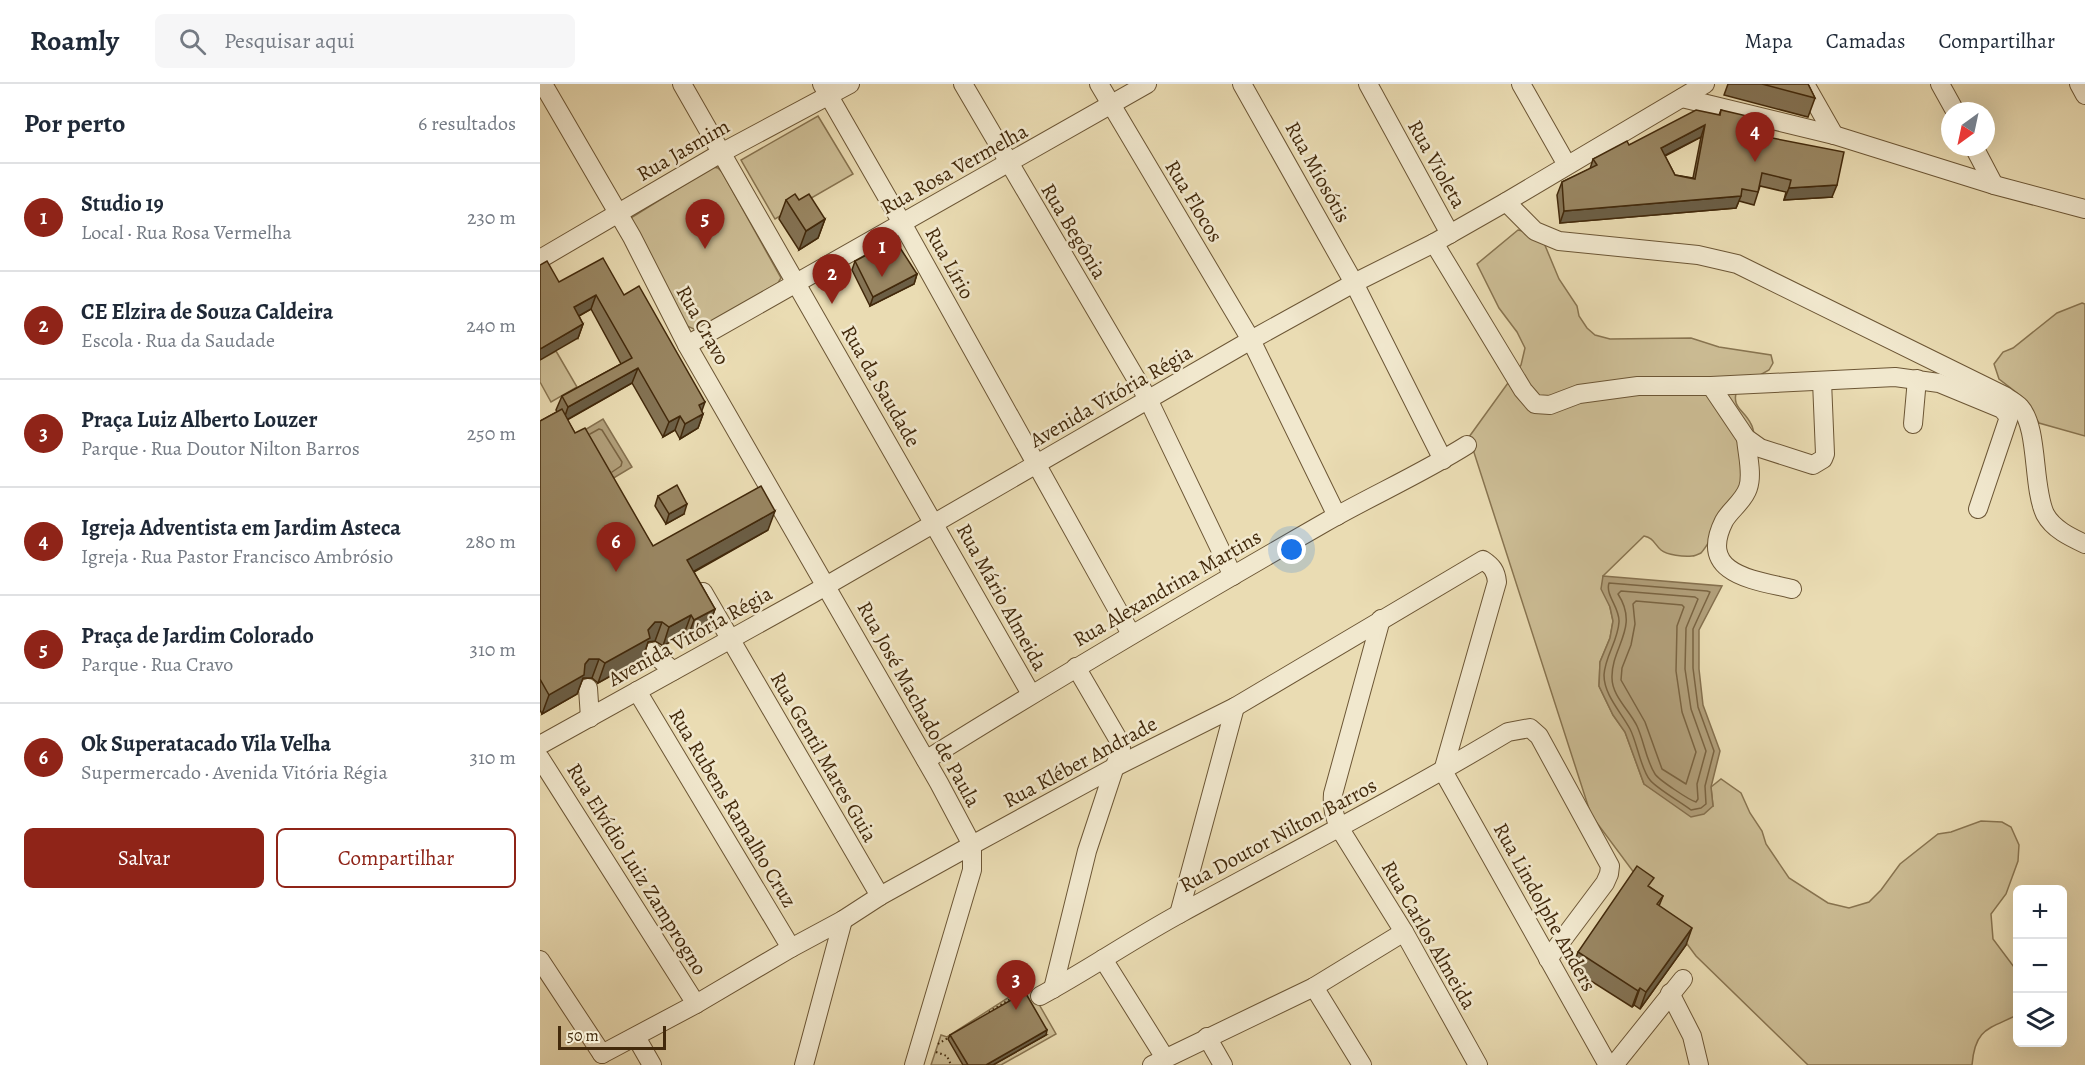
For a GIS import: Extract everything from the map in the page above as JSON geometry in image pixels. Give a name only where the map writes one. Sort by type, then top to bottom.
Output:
[{"type":"street","name":"Rua Cravo","points":[[543,84],[618,214],[687,345],[827,585]]},
{"type":"street","name":"Rua da Saudade","points":[[682,84],[934,523]]},
{"type":"street","name":"Rua Jasmim","points":[[540,259],[826,90],[850,84]]},
{"type":"street","name":"Rua Begônia","points":[[963,84],[1148,399],[1233,576]]},
{"type":"street","name":"Rua Flocos","points":[[1099,84],[1251,340],[1337,516]]},
{"type":"street","name":"Rua Rosa Vermelha","points":[[687,345],[1147,84]]},
{"type":"street","name":"Rua Miosótis","points":[[1242,84],[1354,283],[1443,460]]},
{"type":"street","name":"Rua Violeta","points":[[1368,84],[1442,238],[1522,390],[1535,404],[1550,405],[1579,394],[1638,386],[1711,386]]},
{"type":"street","points":[[1521,84],[1567,165]]},
{"type":"street","name":"Avenida Vitória Régia","points":[[540,745],[827,585],[1251,340],[1506,202],[1567,165],[1678,91],[1705,84]]},
{"type":"street","points":[[1805,84],[1834,135]]},
{"type":"street","points":[[1940,84],[1950,102]]},
{"type":"street","points":[[2079,84],[2085,95]]},
{"type":"street","name":"Rua Lírio","points":[[826,90],[1131,634]]},
{"type":"street","points":[[1678,91],[1834,135],[1994,185],[2085,209]]},
{"type":"street","points":[[1979,156],[1994,185]]},
{"type":"street","points":[[1506,202],[1535,231],[1559,241],[1698,255],[1737,264],[2005,396],[2019,406],[2025,415],[2046,515],[2062,532],[2085,544]]},
{"type":"street","points":[[1711,386],[1895,377],[1939,383],[2002,409],[2009,417],[1978,509]]},
{"type":"street","points":[[1913,424],[1917,379]]},
{"type":"street","points":[[1711,386],[1746,438],[1760,448],[1813,465],[1823,459],[1826,448],[1822,381]]},
{"type":"street","points":[[1746,438],[1750,480],[1748,491],[1724,520],[1717,544],[1718,556],[1730,571],[1792,590]]},
{"type":"street","name":"Rua Alexandrina Martins","points":[[926,759],[1131,634],[1337,516],[1467,445]]},
{"type":"street","name":"Rua Mário Almeida","points":[[934,523],[1031,694]]},
{"type":"street","name":"Rua Kléber Andrade","points":[[598,1059],[972,845],[1115,767],[1235,707],[1483,560],[1491,565],[1496,573],[1497,582],[1443,771]]},
{"type":"street","name":"Rua José Machado de Paula","points":[[827,585],[972,845]]},
{"type":"street","name":"Rua Gentil Mares Guia","points":[[702,590],[729,640],[880,896]]},
{"type":"street","name":"Rua Carlos Almeida","points":[[1381,620],[1333,794],[1332,807],[1340,829],[1404,932],[1478,1065]]},
{"type":"street","points":[[652,652],[673,671]]},
{"type":"street","points":[[1039,992],[1121,748],[1076,667]]},
{"type":"street","points":[[588,688],[590,718]]},
{"type":"street","name":"Rua Rubens Ramalho Cruz","points":[[637,691],[791,948]]},
{"type":"street","points":[[1179,914],[1235,707]]},
{"type":"street","name":"Rua Doutor Nilton Barros","points":[[1039,992],[1103,959],[1179,914],[1340,829],[1508,732],[1530,728],[1539,736],[1610,866],[1605,883],[1548,959]]},
{"type":"street","name":"Rua Elvídio Luiz Zamprogno","points":[[540,758],[696,1004]]},
{"type":"street","name":"Rua Lindolphe Anders","points":[[1443,771],[1608,1065]]},
{"type":"street","points":[[921,1058],[972,870],[972,845]]},
{"type":"street","points":[[804,1065],[843,920]]},
{"type":"street","points":[[1103,959],[1158,1061],[1314,987],[1404,932]]},
{"type":"street","points":[[540,960],[598,1059]]},
{"type":"street","points":[[1614,1065],[1683,979]]},
{"type":"street","points":[[1314,987],[1362,1065]]},
{"type":"street","points":[[1670,993],[1692,1036],[1699,1065]]},
{"type":"street","points":[[636,1036],[652,1065]]},
{"type":"street","points":[[1207,1037],[1223,1065]]},
{"type":"path","points":[[985,1015],[1039,992]]},
{"type":"path","points":[[921,1058],[955,1034]]},
{"type":"path","points":[[921,1058],[947,1056],[951,1065]]},
{"type":"shaded area","points":[[818,116],[853,174],[775,219],[741,160]]},
{"type":"shaded area","points":[[713,167],[722,172],[781,278],[778,283],[696,330],[687,326],[629,219]]},
{"type":"shaded area","points":[[1518,230],[1532,233],[1544,243],[1559,279],[1577,306],[1579,316],[1595,335],[1610,339],[1691,338],[1719,347],[1771,355],[1773,363],[1769,370],[1737,388],[1737,404],[1752,426],[1756,451],[1731,503],[1701,553],[1689,556],[1667,553],[1650,538],[1644,536],[1603,576],[1613,621],[1610,638],[1600,662],[1599,686],[1613,715],[1625,732],[1644,784],[1665,797],[1713,806],[1711,787],[1721,779],[1741,793],[1762,831],[1766,844],[1789,878],[1828,903],[1849,908],[1869,902],[1900,864],[1938,834],[1951,832],[1981,821],[2002,822],[2011,827],[2019,845],[2018,861],[2006,894],[1991,914],[1993,939],[2013,966],[2013,1017],[1985,1031],[1976,1044],[1972,1065],[1808,1065],[1696,956],[1591,815],[1469,437],[1521,365],[1525,348],[1517,332],[1499,308],[1477,264]]},
{"type":"shaded area","points":[[2082,303],[2085,304],[2085,436],[2039,423],[2021,396],[1999,379],[1994,364],[2003,352],[2013,348],[2057,313]]},
{"type":"shaded area","points":[[556,351],[577,387],[551,402],[540,382],[540,360]]},
{"type":"shaded area","points":[[1028,985],[1056,1034],[1001,1065],[931,1065],[941,1035],[947,1037]]},
{"type":"water","points":[[603,419],[632,467],[607,482],[578,434]]},
{"type":"water","points":[[1603,576],[1722,586],[1699,630],[1699,669],[1703,705],[1720,751],[1711,787],[1713,806],[1704,814],[1691,817],[1644,784],[1625,732],[1613,715],[1599,686],[1600,662],[1610,638],[1613,621],[1610,607],[1601,589]]},
{"type":"building","points":[[1762,84],[1808,84],[1815,98]]},
{"type":"building","points":[[1696,110],[1720,115],[1721,110],[1747,116],[1746,120],[1765,125],[1769,128],[1767,137],[1844,152],[1837,185],[1789,188],[1791,180],[1762,173],[1758,192],[1742,189],[1741,196],[1564,211],[1562,182],[1597,165],[1593,159],[1627,141],[1629,145]],"holes":[[[1705,125],[1695,179],[1675,175],[1661,148]]]},
{"type":"building","points":[[795,194],[799,200],[809,194],[825,219],[806,231],[786,200]]},
{"type":"building","points":[[895,240],[917,274],[873,297],[855,261]]},
{"type":"building","points":[[603,258],[624,295],[639,286],[705,402],[699,405],[703,414],[685,424],[680,416],[669,422],[638,368],[568,407],[562,396],[632,358],[596,295],[574,307],[583,324],[540,349],[540,265],[547,261],[559,282]]},
{"type":"building","points":[[562,409],[575,433],[585,428],[653,546],[761,486],[775,511],[687,560],[715,609],[694,620],[691,615],[669,627],[662,622],[655,622],[648,630],[650,638],[605,663],[599,659],[589,659],[585,664],[584,675],[549,695],[540,679],[540,421]]},
{"type":"building","points":[[677,485],[687,504],[669,514],[658,496]]},
{"type":"building","points":[[1637,866],[1654,878],[1648,886],[1663,896],[1657,904],[1692,928],[1646,992],[1640,988],[1638,991],[1578,952]]},
{"type":"building","points":[[1025,992],[1047,1030],[986,1065],[968,1065],[950,1035]]},
{"type":"place","name":"Igreja Adventista em Jardim Asteca","points":[[1755,162]]},
{"type":"place","name":"Praça de Jardim Colorado","points":[[705,249]]},
{"type":"place","name":"Studio 19","points":[[882,277]]},
{"type":"place","name":"CE Elzira de Souza Caldeira","points":[[832,304]]},
{"type":"place","name":"Ok Superatacado Vila Velha","points":[[616,572]]},
{"type":"place","name":"Praça Luiz Alberto Louzer","points":[[1016,1010]]}]
